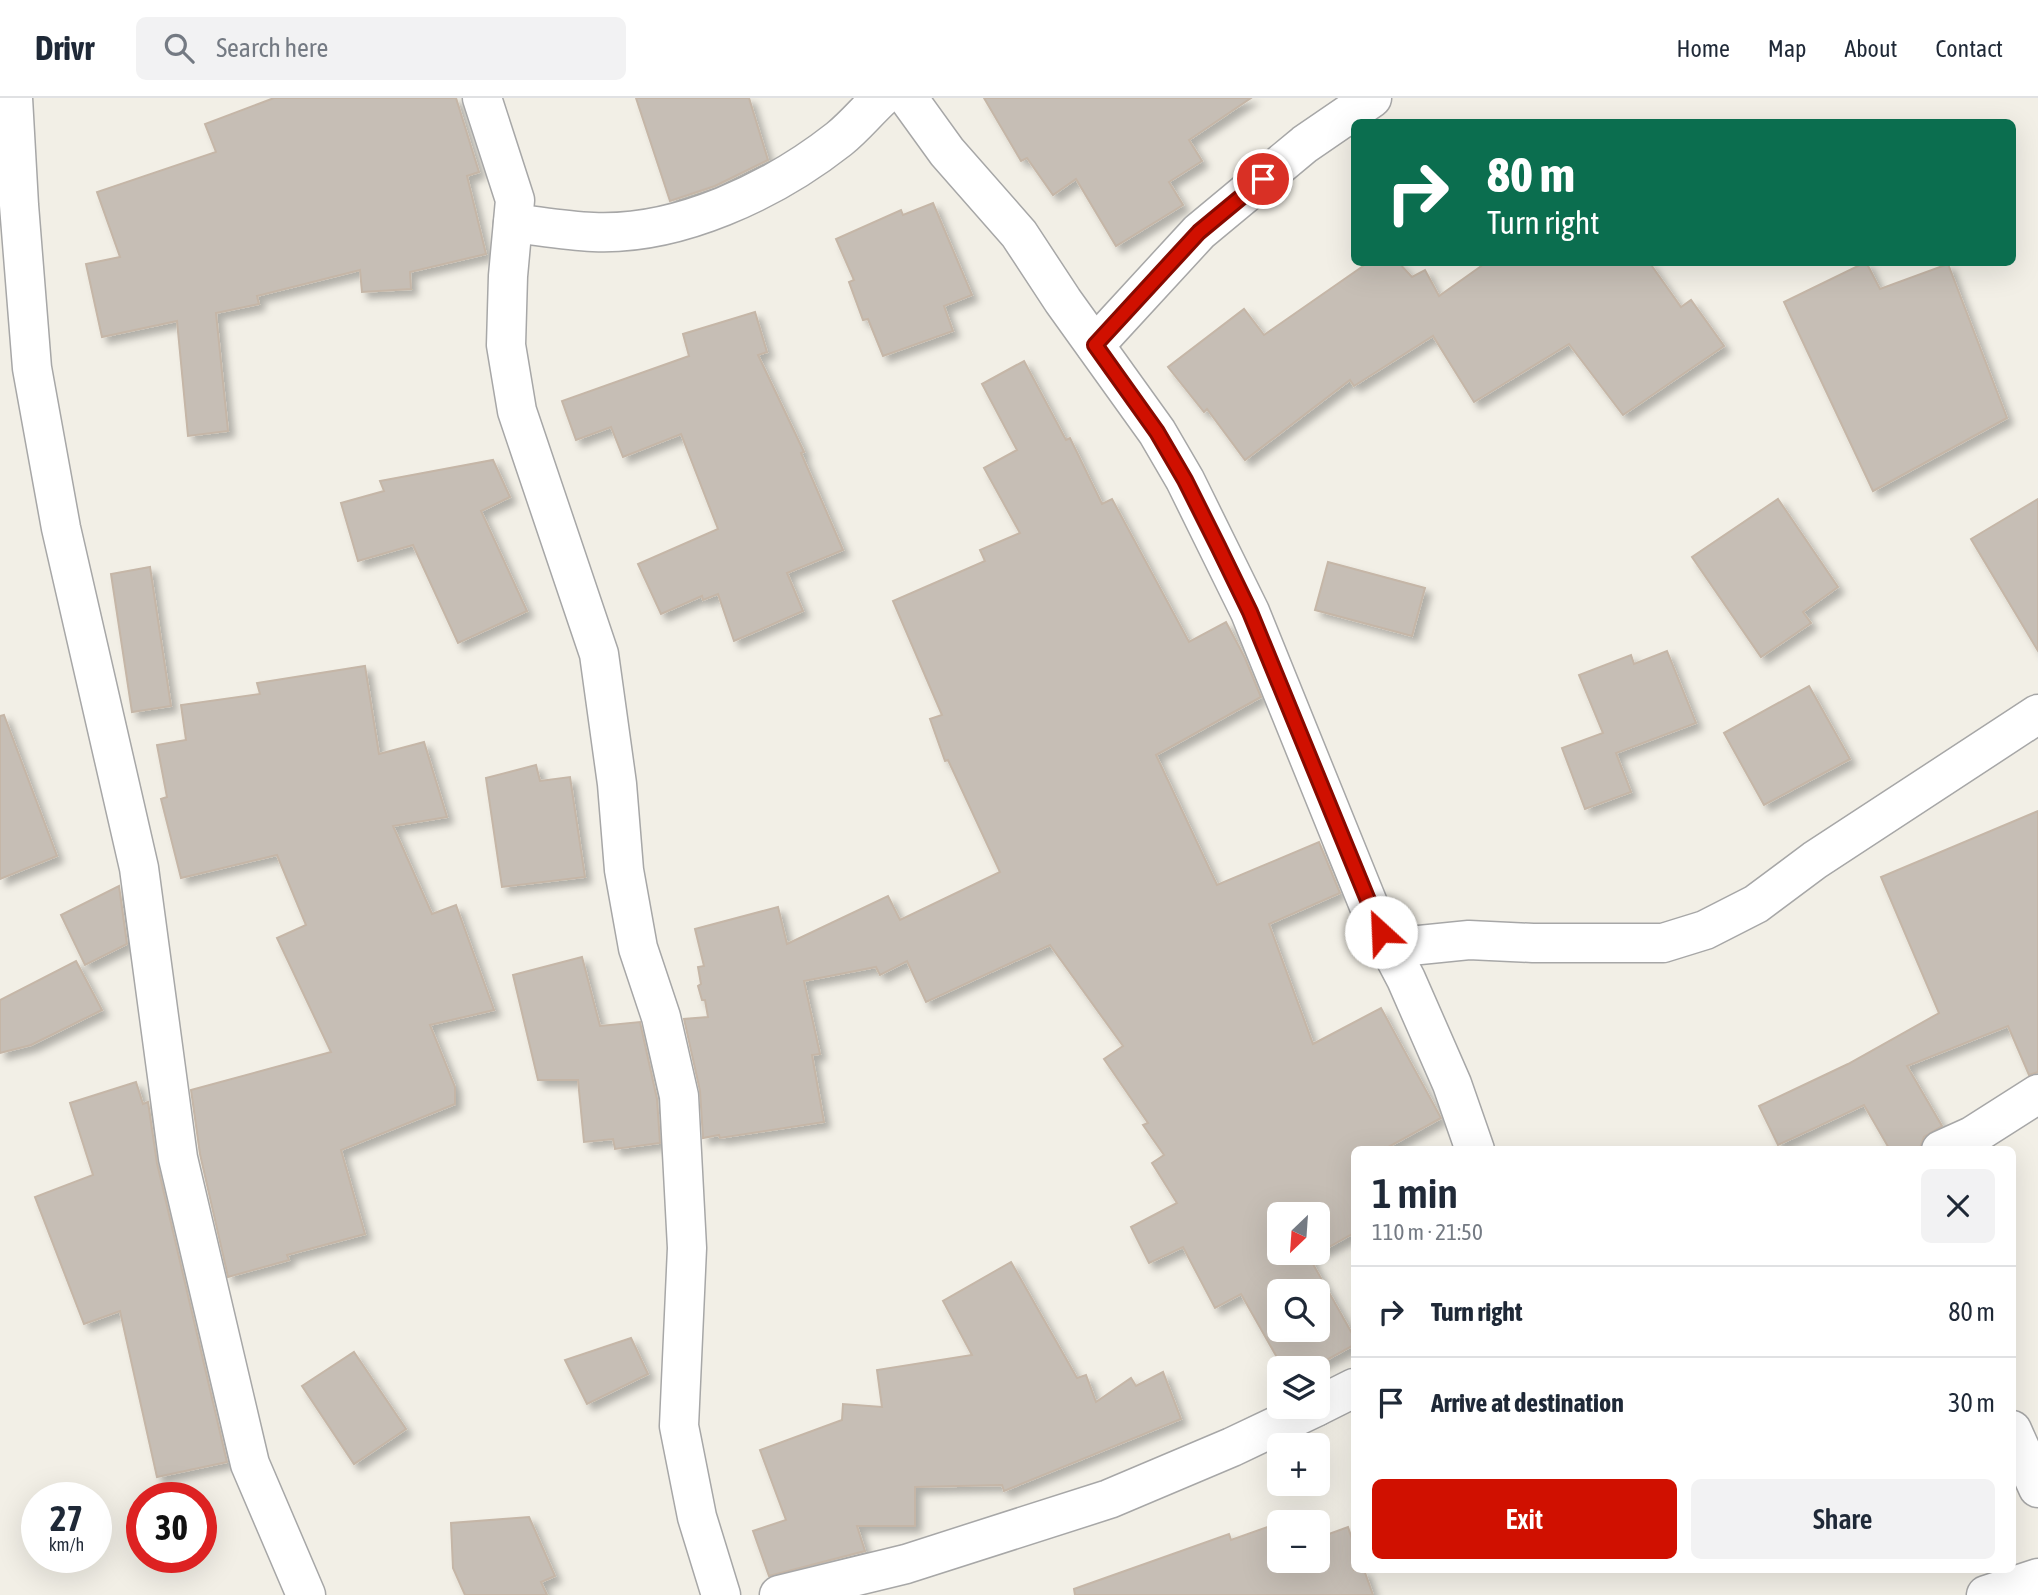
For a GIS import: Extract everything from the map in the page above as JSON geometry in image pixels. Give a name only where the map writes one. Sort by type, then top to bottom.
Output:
[{"type":"street","points":[[13,98],[9,207],[33,368],[61,528],[139,868],[178,1158],[250,1464],[306,1595]]},
{"type":"street","points":[[482,98],[515,200],[508,276],[506,345],[517,411],[599,654],[617,784],[624,870],[638,948],[662,1017],[679,1096],[687,1248],[679,1426],[697,1517],[721,1595]]},
{"type":"street","points":[[513,223],[594,232],[646,229],[710,213],[791,173],[839,138],[881,98]]},
{"type":"street","points":[[908,98],[947,152],[1019,234],[1157,432],[1185,480],[1250,612],[1373,916],[1406,979],[1452,1084],[1474,1146]]},
{"type":"street","points":[[1095,345],[1199,232],[1306,144],[1372,98]]},
{"type":"street","points":[[1390,948],[1469,940],[1664,943],[1704,930],[1756,904],[1815,860],[2038,713]]},
{"type":"street","points":[[1950,1146],[1972,1136],[2038,1094]]},
{"type":"street","points":[[1330,1400],[1351,1390]]},
{"type":"street","points":[[779,1595],[906,1564],[1109,1499],[1292,1419]]},
{"type":"street","points":[[2016,1439],[2038,1488]]},
{"type":"street","points":[[1986,1595],[2038,1578]]},
{"type":"building","points":[[274,98],[456,98],[479,172],[467,176],[486,254],[410,272],[411,289],[362,292],[360,270],[257,296],[259,304],[216,313],[228,431],[188,436],[177,321],[102,337],[86,264],[120,257],[97,192],[216,152],[205,124]]},
{"type":"building","points":[[636,98],[749,98],[768,160],[715,186],[670,201]]},
{"type":"building","points":[[984,98],[1251,98],[1189,140],[1202,161],[1169,182],[1183,205],[1116,246],[1076,179],[1053,195],[1027,158],[1021,161]]},
{"type":"building","points":[[933,203],[972,295],[944,306],[953,331],[883,356],[868,319],[863,320],[849,282],[854,280],[836,239],[901,210],[903,215]]},
{"type":"building","points":[[1363,266],[1402,266],[1412,277],[1425,270],[1439,296],[1481,266],[1652,266],[1681,307],[1691,300],[1724,346],[1623,415],[1569,344],[1474,402],[1433,336],[1354,386],[1350,380],[1245,460],[1207,409],[1204,412],[1168,367],[1244,309],[1264,335]]},
{"type":"building","points":[[1858,266],[1868,266],[1880,289],[1949,266],[2007,418],[1873,491],[1784,302]]},
{"type":"building","points":[[755,312],[767,352],[758,355],[804,452],[801,453],[843,550],[787,573],[803,611],[734,641],[718,594],[703,600],[702,596],[661,614],[638,564],[718,529],[681,434],[623,457],[611,427],[576,440],[562,401],[689,356],[683,334]]},
{"type":"building","points":[[1024,361],[1066,440],[1070,438],[1102,504],[1112,499],[1189,642],[1226,622],[1261,697],[1156,755],[1217,885],[1319,842],[1340,893],[1269,924],[1313,1044],[1381,1008],[1441,1118],[1390,1146],[1351,1146],[1351,1235],[1330,1246],[1330,1202],[1267,1202],[1267,1265],[1314,1265],[1321,1279],[1267,1279],[1267,1340],[1241,1294],[1215,1308],[1183,1247],[1149,1263],[1131,1227],[1177,1203],[1152,1163],[1164,1155],[1143,1125],[1148,1123],[1104,1059],[1123,1046],[1050,945],[926,1002],[907,961],[880,975],[876,967],[804,981],[820,1054],[812,1055],[824,1122],[720,1138],[719,1135],[703,1138],[700,1091],[684,1019],[708,1017],[705,1000],[702,1000],[698,986],[701,984],[698,967],[704,966],[695,929],[778,907],[787,944],[888,896],[900,920],[1000,872],[948,760],[945,761],[930,719],[942,715],[893,601],[985,561],[980,550],[1020,533],[984,468],[1017,450],[982,384]]},
{"type":"building","points":[[493,460],[510,497],[481,511],[527,611],[458,643],[413,545],[358,561],[341,503],[384,491],[380,481]]},
{"type":"building","points":[[1778,499],[1838,587],[1803,612],[1811,623],[1761,657],[1692,557]]},
{"type":"building","points":[[2038,499],[2038,651],[1971,539]]},
{"type":"building","points":[[1328,562],[1425,588],[1412,636],[1315,610]]},
{"type":"building","points":[[150,567],[171,706],[132,712],[111,574]]},
{"type":"building","points":[[1667,651],[1696,723],[1616,753],[1631,792],[1585,809],[1562,748],[1603,733],[1579,675],[1631,655],[1634,664]]},
{"type":"building","points":[[365,666],[379,754],[424,742],[447,817],[393,826],[432,914],[456,905],[494,1010],[430,1025],[455,1087],[455,1104],[341,1150],[365,1234],[287,1255],[289,1260],[228,1277],[200,1154],[191,1090],[331,1052],[277,938],[306,925],[277,855],[181,878],[161,799],[167,797],[157,745],[186,740],[181,705],[260,694],[257,683]]},
{"type":"building","points":[[1809,686],[1850,759],[1764,805],[1724,733]]},
{"type":"building","points":[[4,715],[57,856],[0,879],[0,716]]},
{"type":"building","points":[[536,765],[540,781],[570,777],[585,877],[502,887],[486,778]]},
{"type":"building","points":[[2038,811],[2038,1072],[2029,1075],[2008,1026],[1907,1066],[1942,1126],[1924,1137],[1921,1146],[1888,1146],[1864,1105],[1778,1145],[1759,1106],[1848,1064],[1939,1013],[1881,877]]},
{"type":"building","points":[[119,886],[127,944],[85,965],[61,915]]},
{"type":"building","points":[[582,957],[600,1026],[640,1022],[657,1099],[660,1143],[615,1149],[613,1139],[584,1142],[578,1080],[538,1080],[513,975]]},
{"type":"building","points":[[76,961],[102,1010],[31,1045],[0,1053],[0,1000]]},
{"type":"building","points":[[136,1082],[143,1104],[148,1102],[157,1163],[227,1462],[157,1477],[120,1311],[84,1324],[35,1197],[93,1175],[70,1103]]},
{"type":"building","points":[[1011,1262],[1077,1378],[1086,1375],[1096,1402],[1131,1378],[1136,1386],[1163,1372],[1181,1419],[1004,1491],[1002,1485],[915,1487],[915,1526],[857,1526],[865,1551],[769,1576],[753,1531],[786,1520],[760,1450],[842,1420],[843,1404],[882,1407],[877,1370],[972,1355],[943,1301]]},
{"type":"building","points":[[1330,1294],[1351,1332],[1351,1347],[1330,1358],[1330,1356],[1276,1356],[1268,1342],[1330,1342]]},
{"type":"building","points":[[631,1338],[648,1374],[587,1404],[565,1360]]},
{"type":"building","points":[[354,1352],[406,1429],[354,1464],[302,1386]]},
{"type":"building","points":[[529,1517],[555,1576],[541,1582],[547,1595],[465,1595],[453,1568],[451,1523]]},
{"type":"building","points":[[1267,1527],[1267,1573],[1330,1573],[1330,1534],[1348,1527],[1351,1536],[1351,1573],[1365,1573],[1373,1595],[1075,1595],[1074,1589],[1229,1534],[1231,1540]]},
{"type":"route","points":[[1263,179],[1199,232],[1095,345],[1157,432],[1218,546],[1250,612],[1381,932]]}]
